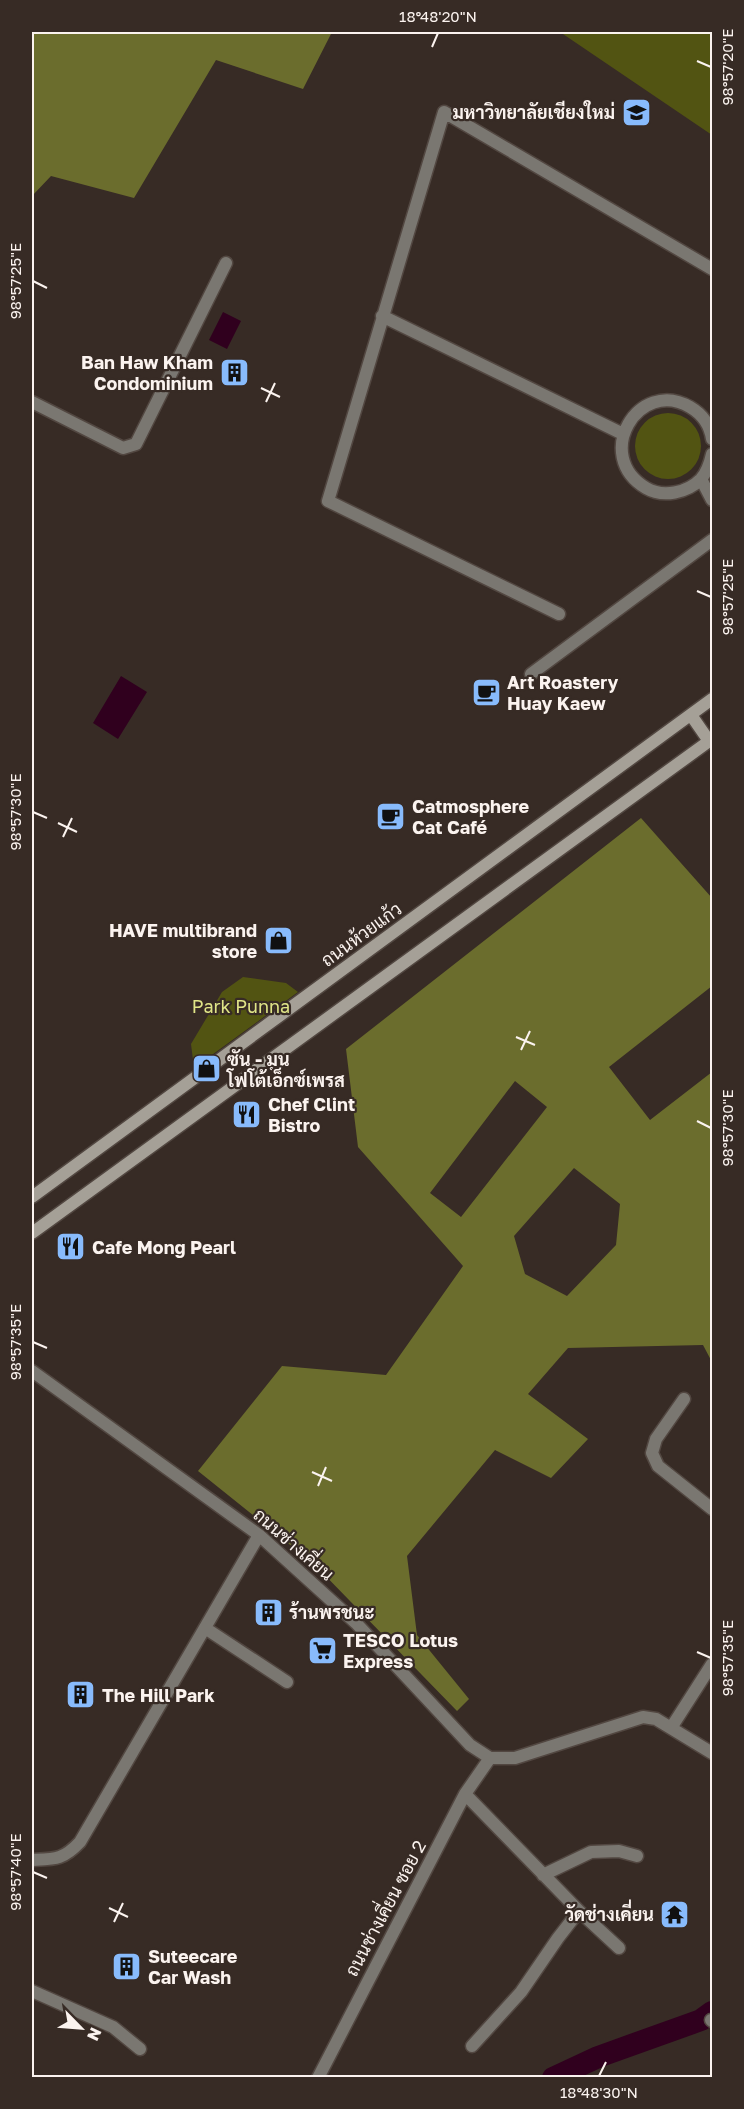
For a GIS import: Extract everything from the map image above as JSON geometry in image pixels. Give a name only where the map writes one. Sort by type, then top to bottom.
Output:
[{"type":"main road","name":"ถนนห้วยแก้ว","points":[[32,1197],[712,699]]},
{"type":"main road","points":[[32,1233],[711,742],[691,715]]},
{"type":"street","points":[[558,614],[328,501],[444,112],[712,269]]},
{"type":"street","points":[[32,402],[123,448],[136,444],[226,263]]},
{"type":"street","points":[[382,316],[623,434]]},
{"type":"street","points":[[712,439],[706,422],[697,411],[683,403],[669,400],[654,402],[640,409],[629,420],[621,447],[623,461],[638,483],[649,490],[662,493],[688,488],[701,478],[709,466],[712,454]]},
{"type":"street","points":[[701,478],[712,500]]},
{"type":"street","points":[[531,674],[712,540]]},
{"type":"street","name":"ถนนช่างเคี่ยน","points":[[32,1371],[259,1535],[356,1623],[471,1745],[490,1758]]},
{"type":"street","points":[[684,1399],[656,1439],[652,1454],[658,1466],[712,1509]]},
{"type":"street","points":[[32,1860],[59,1859],[80,1842],[259,1535]]},
{"type":"street","points":[[205,1628],[287,1682]]},
{"type":"street","points":[[672,1728],[712,1664]]},
{"type":"street","points":[[490,1758],[515,1758],[643,1717],[656,1719],[712,1753]]},
{"type":"street","name":"ถนนช่างเคี่ยน ซอย 2","points":[[318,2078],[465,1794],[490,1758]]},
{"type":"street","points":[[465,1794],[543,1875],[619,1948]]},
{"type":"street","points":[[543,1875],[591,1852],[620,1851],[637,1856]]},
{"type":"street","points":[[472,2046],[521,1992],[579,1911]]},
{"type":"street","points":[[32,1991],[113,2027],[140,2049]]},
{"type":"green space","points":[[560,32],[712,32],[712,135]]},
{"type":"green space","points":[[661,413],[675,413],[687,418],[696,427],[701,446],[699,459],[692,470],[675,479],[661,479],[649,474],[640,465],[635,453],[635,439],[640,427],[649,418]]},
{"type":"green space","name":"Park Punna","points":[[243,977],[286,983],[298,992],[194,1068],[191,1044],[222,992]]},
{"type":"shaded area","points":[[32,32],[332,32],[303,89],[216,60],[134,198],[51,176],[32,196]]},
{"type":"shaded area","points":[[223,312],[241,321],[227,349],[209,340]]},
{"type":"shaded area","points":[[121,676],[147,692],[118,739],[93,723]]},
{"type":"shaded area","points":[[641,818],[712,898],[712,986],[609,1067],[650,1120],[712,1072],[712,1362],[703,1345],[568,1348],[528,1394],[588,1439],[551,1478],[495,1450],[407,1556],[417,1635],[469,1699],[457,1711],[314,1564],[198,1471],[282,1366],[386,1375],[463,1266],[358,1147],[346,1049]],"holes":[[[515,1081],[547,1107],[461,1217],[430,1193]],[[574,1168],[620,1204],[616,1245],[567,1296],[525,1274],[514,1236]]]},
{"type":"waterway","points":[[553,2078],[598,2057],[701,2020],[712,2012]]},
{"type":"place","name":"มหาวิทยาลัยเชียงใหม่","points":[[636,112]]},
{"type":"place","name":"Ban Haw Kham Condominium","points":[[234,372]]},
{"type":"place","name":"Art Roastery Huay Kaew","points":[[486,692]]},
{"type":"place","name":"Catmosphere Cat Café","points":[[391,816]]},
{"type":"place","name":"HAVE multibrand store","points":[[278,940]]},
{"type":"place","name":"ซัน - มูน โฟโต้เอ็กซ์เพรส","points":[[206,1069]]},
{"type":"place","name":"Chef Clint Bistro","points":[[247,1114]]},
{"type":"place","name":"Cafe Mong Pearl","points":[[71,1247]]},
{"type":"place","name":"ร้านพรชนะ","points":[[268,1612]]},
{"type":"place","name":"TESCO Lotus Express","points":[[322,1650]]},
{"type":"place","name":"The Hill Park","points":[[81,1695]]},
{"type":"place","name":"วัดช่างเคี่ยน","points":[[675,1914]]},
{"type":"place","name":"Suteecare Car Wash","points":[[127,1966]]}]
